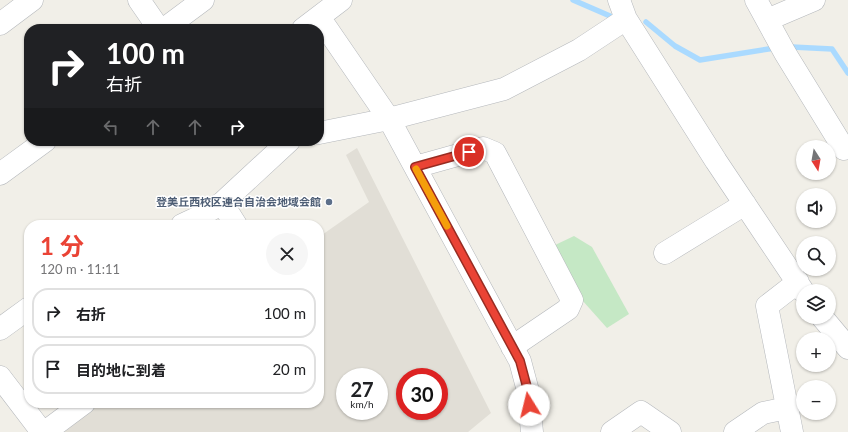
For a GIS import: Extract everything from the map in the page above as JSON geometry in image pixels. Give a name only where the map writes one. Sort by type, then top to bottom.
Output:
[{"type":"street","points":[[0,24],[32,0]]},
{"type":"street","points":[[140,0],[156,24]]},
{"type":"street","points":[[171,24],[203,0]]},
{"type":"street","points":[[311,23],[341,0]]},
{"type":"street","points":[[756,0],[785,53],[844,149]]},
{"type":"street","points":[[767,20],[814,0]]},
{"type":"street","points":[[324,132],[389,119],[504,88],[579,50],[623,5],[745,204],[798,284]]},
{"type":"street","points":[[324,39],[389,119],[520,361],[528,391],[532,432]]},
{"type":"street","points":[[0,174],[38,146]]},
{"type":"street","points":[[193,220],[222,203],[284,146]]},
{"type":"street","points":[[415,167],[483,148],[495,153],[572,300],[568,309],[512,347]]},
{"type":"street","points":[[222,203],[233,220]]},
{"type":"street","points":[[665,253],[745,204]]},
{"type":"street","points":[[792,432],[767,306],[796,289]]},
{"type":"street","points":[[0,329],[24,312]]},
{"type":"street","points":[[828,324],[848,348]]},
{"type":"street","points":[[0,377],[24,407]]},
{"type":"street","points":[[25,408],[44,432],[77,408]]},
{"type":"street","points":[[735,432],[763,413],[787,408]]},
{"type":"street","points":[[612,432],[641,412],[670,432]]},
{"type":"shaded area","points":[[357,148],[491,413],[468,432],[60,432],[90,408],[324,408],[324,234],[369,202],[346,155]]},
{"type":"green space","points":[[574,236],[592,247],[629,314],[607,328],[582,300],[553,246]]},
{"type":"waterway","points":[[573,0],[610,16]]},
{"type":"waterway","points":[[646,22],[675,46],[700,60],[775,48]]},
{"type":"waterway","points":[[792,47],[832,49],[848,73]]},
{"type":"slow traffic","points":[[416,169],[447,226]]},
{"type":"place","name":"登美丘西校区連合自治会地域会館","points":[[329,202]]},
{"type":"route","points":[[469,152],[415,167],[520,361],[528,391],[529,405]]}]
